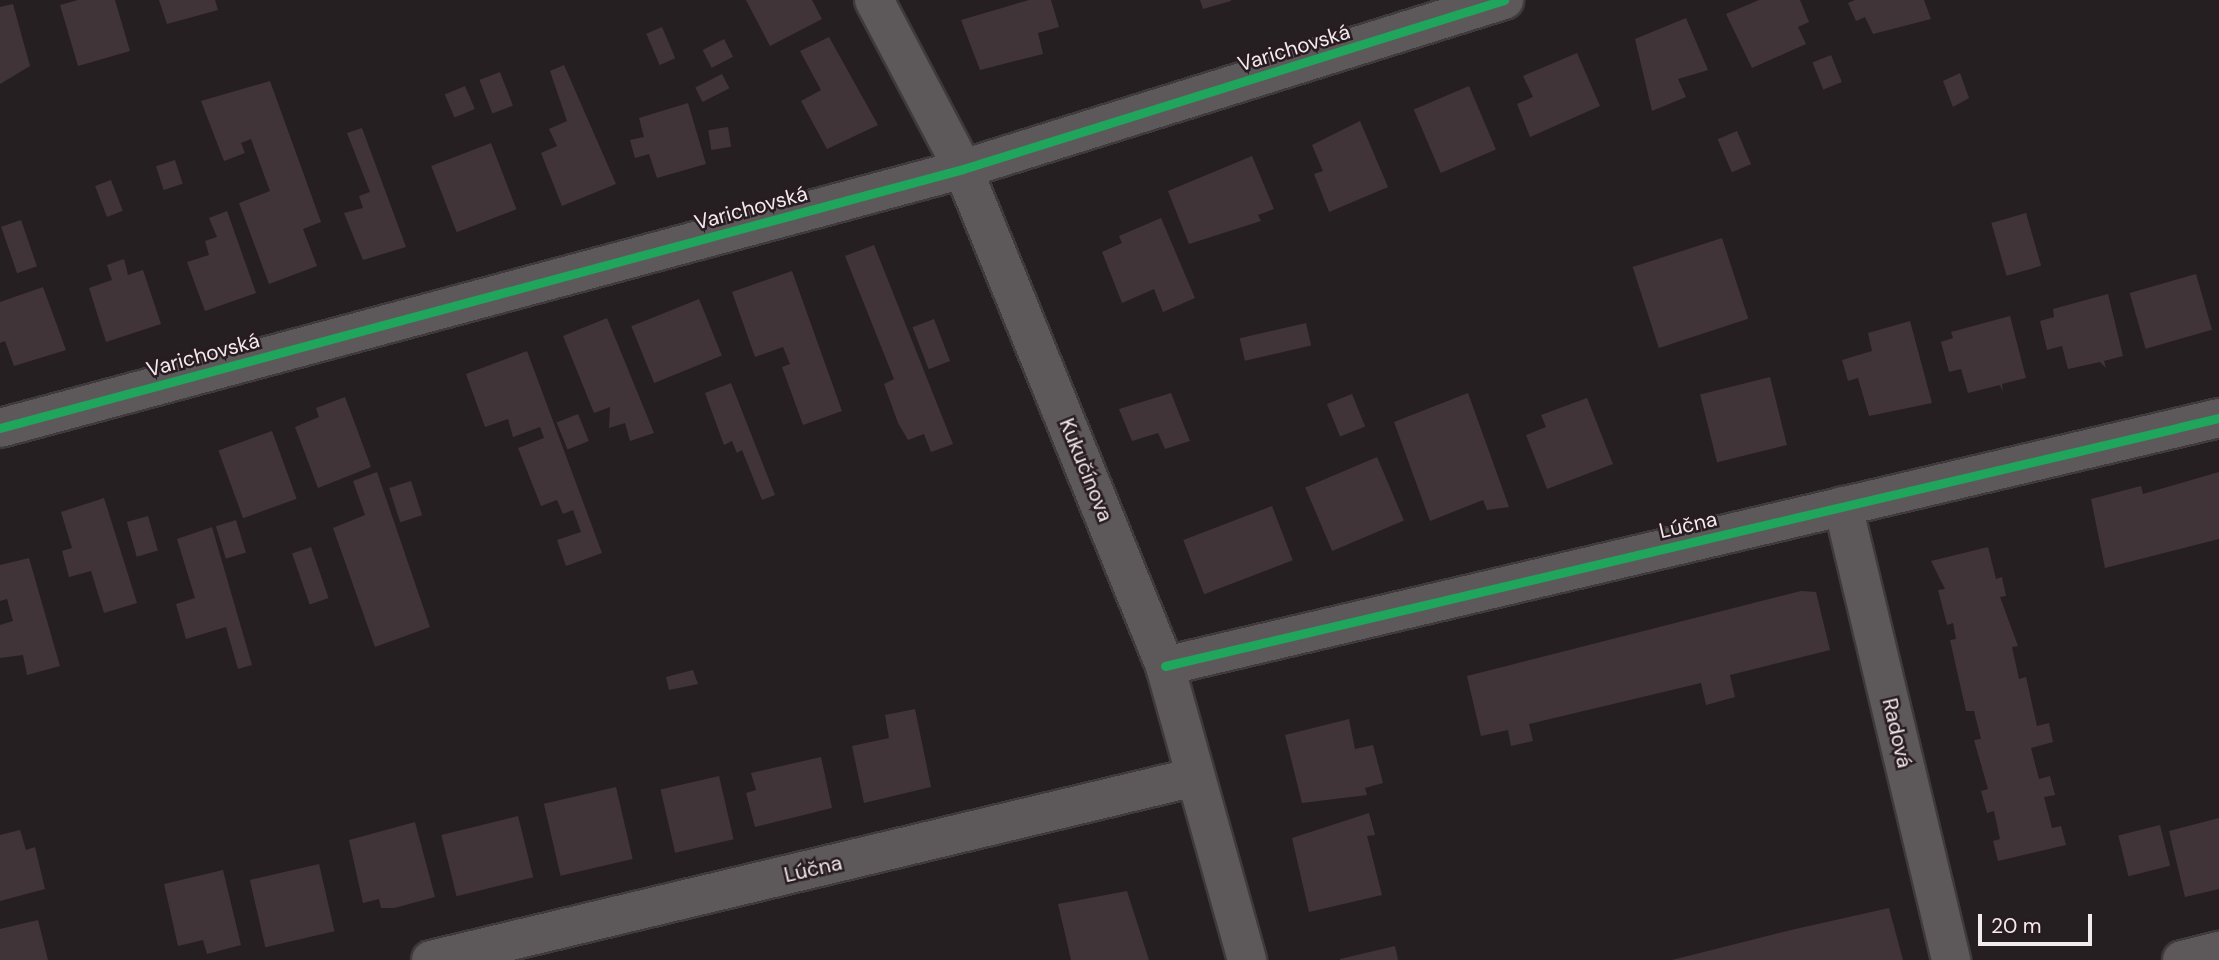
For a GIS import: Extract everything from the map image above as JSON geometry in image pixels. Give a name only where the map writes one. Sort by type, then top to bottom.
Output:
[{"type":"street","name":"Kukučínova","points":[[874,0],[963,169],[1166,666],[1247,960]]},
{"type":"street","name":"Varichovská","points":[[0,428],[963,169],[1504,0]]},
{"type":"street","name":"Lúčna","points":[[1166,666],[2219,418]]},
{"type":"street","name":"Radová","points":[[1843,506],[1951,960]]},
{"type":"street","name":"Lúčna","points":[[449,958],[1195,777]]},
{"type":"street","points":[[2182,960],[2219,951]]},
{"type":"building","points":[[78,0],[115,0],[130,51],[78,66],[60,5]]},
{"type":"building","points":[[159,0],[215,0],[218,10],[167,24]]},
{"type":"building","points":[[746,0],[812,0],[822,19],[770,46]]},
{"type":"building","points":[[1029,0],[1051,0],[1059,27],[1038,33],[1043,54],[980,70],[961,20]]},
{"type":"building","points":[[1200,0],[1231,0],[1231,1],[1203,9]]},
{"type":"building","points":[[1759,0],[1800,0],[1809,22],[1798,27],[1806,44],[1752,68],[1726,14]]},
{"type":"building","points":[[1855,0],[1924,0],[1931,19],[1873,34],[1865,17],[1856,21],[1848,3]]},
{"type":"building","points":[[13,4],[30,66],[0,84],[0,7]]},
{"type":"building","points":[[1686,18],[1708,70],[1678,79],[1686,97],[1652,111],[1635,39]]},
{"type":"building","points":[[662,27],[675,58],[660,65],[646,34]]},
{"type":"building","points":[[829,37],[878,125],[827,149],[801,101],[821,90],[800,51]]},
{"type":"building","points":[[724,39],[733,57],[712,68],[703,50]]},
{"type":"building","points":[[1577,53],[1600,106],[1530,137],[1517,104],[1533,97],[1523,76]]},
{"type":"building","points":[[1831,55],[1842,82],[1823,89],[1812,62]]},
{"type":"building","points":[[564,65],[616,184],[562,206],[541,153],[557,146],[549,129],[567,121],[550,71]]},
{"type":"building","points":[[500,72],[513,106],[492,113],[479,80]]},
{"type":"building","points":[[1960,73],[1969,98],[1953,107],[1943,81]]},
{"type":"building","points":[[722,74],[729,88],[703,102],[695,88]]},
{"type":"building","points":[[270,81],[321,222],[303,229],[317,266],[269,284],[239,203],[270,191],[251,139],[241,143],[245,153],[224,161],[201,101]]},
{"type":"building","points":[[465,86],[475,109],[455,118],[445,95]]},
{"type":"building","points":[[1469,86],[1496,150],[1441,173],[1414,109]]},
{"type":"building","points":[[688,103],[706,164],[657,178],[649,154],[635,158],[630,140],[644,137],[639,118]]},
{"type":"building","points":[[1360,121],[1388,187],[1329,212],[1314,174],[1323,171],[1312,145]]},
{"type":"building","points":[[728,127],[731,147],[711,150],[708,130]]},
{"type":"building","points":[[362,128],[406,247],[363,260],[344,213],[363,208],[359,196],[370,192],[347,133]]},
{"type":"building","points":[[1737,131],[1751,164],[1732,172],[1718,139]]},
{"type":"building","points":[[491,143],[516,209],[457,232],[431,166]]},
{"type":"building","points":[[1252,156],[1274,209],[1258,215],[1261,221],[1189,244],[1168,191]]},
{"type":"building","points":[[175,160],[183,184],[164,190],[156,166]]},
{"type":"building","points":[[111,180],[123,211],[107,217],[95,186]]},
{"type":"building","points":[[227,211],[256,293],[205,311],[187,262],[209,255],[205,241],[217,237],[209,218]]},
{"type":"building","points":[[2026,213],[2041,266],[2007,276],[1991,223]]},
{"type":"building","points":[[1161,218],[1195,298],[1163,312],[1154,289],[1122,303],[1102,252],[1122,243],[1119,236]]},
{"type":"building","points":[[21,220],[37,266],[17,273],[1,227]]},
{"type":"building","points":[[1722,238],[1748,319],[1659,348],[1633,267]]},
{"type":"building","points":[[874,245],[953,444],[931,452],[924,434],[908,440],[898,423],[884,384],[894,379],[845,256]]},
{"type":"building","points":[[124,259],[128,275],[143,270],[161,324],[106,342],[89,288],[112,280],[107,265]]},
{"type":"building","points":[[792,271],[842,411],[803,425],[782,367],[790,364],[783,347],[755,357],[732,292]]},
{"type":"building","points":[[2196,274],[2212,330],[2146,349],[2130,293]]},
{"type":"building","points":[[43,287],[66,350],[14,366],[5,341],[0,343],[0,302]]},
{"type":"building","points":[[2108,294],[2123,356],[2104,361],[2106,368],[2100,362],[2068,369],[2062,346],[2047,350],[2040,321],[2054,317],[2053,309]]},
{"type":"building","points":[[699,299],[722,356],[654,383],[631,326]]},
{"type":"building","points":[[2010,316],[2026,378],[2002,384],[2003,392],[2000,385],[1968,393],[1961,369],[1949,372],[1941,342],[1953,338],[1951,332]]},
{"type":"building","points":[[607,318],[654,433],[630,441],[625,423],[609,428],[610,407],[594,413],[563,336]]},
{"type":"building","points":[[934,319],[950,361],[929,369],[913,327]]},
{"type":"building","points":[[1910,321],[1932,403],[1869,416],[1858,378],[1848,381],[1842,360],[1872,351],[1868,333]]},
{"type":"building","points":[[1306,323],[1311,345],[1245,361],[1240,338]]},
{"type":"building","points":[[527,351],[602,553],[566,566],[557,540],[581,532],[573,510],[563,514],[557,500],[541,506],[518,448],[544,438],[540,427],[513,437],[508,419],[485,427],[466,374]]},
{"type":"building","points":[[1770,377],[1787,445],[1717,462],[1700,394]]},
{"type":"building","points":[[731,383],[775,495],[762,500],[742,450],[737,453],[732,441],[724,445],[705,393]]},
{"type":"building","points":[[1171,393],[1190,441],[1165,449],[1158,433],[1132,441],[1119,409]]},
{"type":"building","points":[[1468,393],[1509,507],[1487,510],[1483,500],[1430,521],[1394,422]]},
{"type":"building","points":[[1352,394],[1365,426],[1340,437],[1327,404]]},
{"type":"building","points":[[345,397],[371,467],[318,488],[295,427],[319,417],[316,408]]},
{"type":"building","points":[[1587,398],[1613,464],[1547,489],[1526,435],[1546,427],[1541,415]]},
{"type":"building","points":[[578,414],[589,441],[568,450],[557,423]]},
{"type":"building","points":[[272,431],[297,499],[243,518],[218,450]]},
{"type":"building","points":[[1377,457],[1404,521],[1332,551],[1305,487]]},
{"type":"building","points":[[377,472],[430,627],[375,647],[333,528],[365,515],[353,481]]},
{"type":"building","points":[[2219,472],[2219,539],[2105,568],[2091,499],[2141,486],[2143,494]]},
{"type":"building","points":[[411,481],[422,515],[400,522],[389,488]]},
{"type":"building","points":[[104,498],[137,603],[104,613],[91,571],[69,577],[62,551],[72,548],[61,512]]},
{"type":"building","points":[[1272,506],[1293,560],[1204,594],[1183,540]]},
{"type":"building","points":[[148,516],[158,551],[137,557],[127,522]]},
{"type":"building","points":[[236,520],[246,553],[226,559],[216,526]]},
{"type":"building","points":[[212,527],[252,665],[238,669],[226,627],[186,639],[176,604],[195,598],[177,539]]},
{"type":"building","points":[[311,547],[329,598],[310,605],[292,554]]},
{"type":"building","points":[[1988,547],[1996,579],[2002,577],[2006,596],[2000,597],[2018,646],[2012,647],[2019,679],[2026,677],[2037,726],[2049,723],[2053,742],[2031,748],[2039,779],[2050,776],[2055,795],[2044,797],[2052,828],[2061,826],[2066,845],[1998,861],[1993,841],[2000,839],[1994,811],[1987,813],[1981,791],[1988,789],[1974,740],[1981,739],[1974,711],[1966,711],[1950,640],[1956,639],[1953,623],[1947,625],[1938,590],[1945,589],[1931,561]]},
{"type":"building","points":[[29,558],[60,666],[27,675],[23,655],[0,658],[0,625],[13,621],[7,599],[0,601],[0,565]]},
{"type":"building","points":[[1801,591],[1816,592],[1830,650],[1730,675],[1735,697],[1706,705],[1701,683],[1529,724],[1533,741],[1511,746],[1508,730],[1481,736],[1467,676]]},
{"type":"building","points":[[693,670],[698,684],[669,690],[666,677]]},
{"type":"building","points":[[915,709],[931,787],[864,803],[852,746],[889,738],[885,715]]},
{"type":"building","points":[[1349,719],[1355,749],[1373,745],[1383,783],[1365,788],[1367,795],[1302,803],[1285,735]]},
{"type":"building","points":[[821,757],[832,808],[755,827],[746,793],[756,790],[751,773]]},
{"type":"building","points":[[719,776],[734,839],[675,853],[661,789]]},
{"type":"building","points":[[616,787],[633,859],[561,876],[544,804]]},
{"type":"building","points":[[1369,813],[1375,835],[1367,836],[1382,895],[1309,912],[1292,838]]},
{"type":"building","points":[[518,816],[533,877],[457,896],[441,835]]},
{"type":"building","points":[[2219,818],[2219,889],[2185,897],[2169,831]]},
{"type":"building","points":[[415,822],[435,897],[394,908],[381,908],[379,899],[363,903],[349,840]]},
{"type":"building","points":[[2160,825],[2170,866],[2128,876],[2118,835]]},
{"type":"building","points":[[20,830],[26,850],[35,847],[45,889],[0,901],[0,835]]},
{"type":"building","points":[[319,864],[335,931],[265,947],[250,880]]},
{"type":"building","points":[[223,870],[241,945],[207,954],[203,940],[178,946],[164,884]]},
{"type":"building","points":[[1127,891],[1149,960],[1071,960],[1058,904]]},
{"type":"building","points":[[1889,908],[1903,960],[1672,960],[1791,930]]},
{"type":"building","points":[[38,920],[48,960],[0,960],[0,929]]},
{"type":"building","points":[[1395,946],[1398,960],[1340,960],[1340,959]]},
{"type":"cycle path","points":[[0,428],[963,169],[1504,0]]},
{"type":"cycle path","points":[[1165,666],[2219,418]]}]
